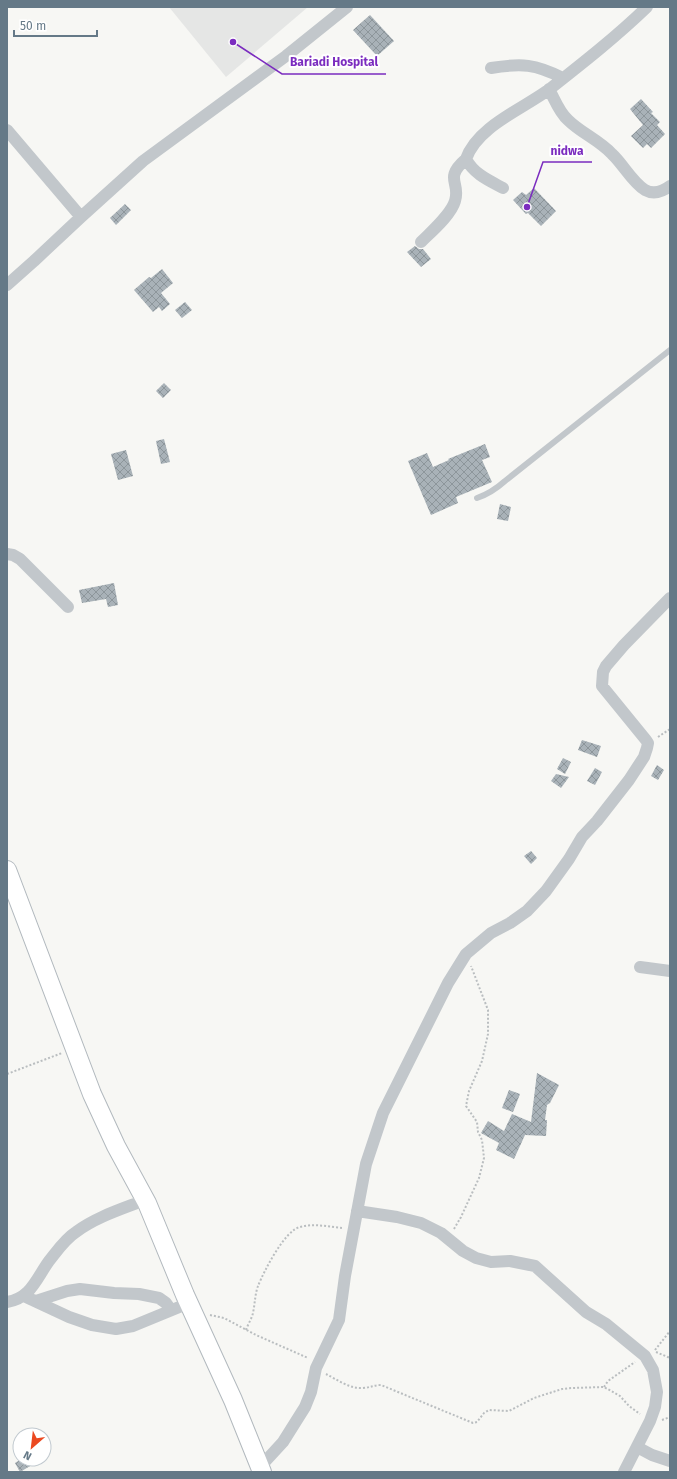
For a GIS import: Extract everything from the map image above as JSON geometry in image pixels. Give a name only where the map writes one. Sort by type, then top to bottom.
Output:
[{"type":"street","points":[[7,285],[143,161],[286,56],[347,7]]},
{"type":"street","points":[[421,242],[451,210],[455,202],[456,193],[453,181],[454,172],[466,159],[469,151],[478,139],[494,125],[549,89],[590,57],[647,7]]},
{"type":"street","points":[[491,68],[519,65],[533,66],[549,71],[563,78]]},
{"type":"street","points":[[549,89],[560,110],[568,120],[603,145],[645,190],[654,193],[662,192],[670,186]]},
{"type":"street","points":[[7,130],[81,217]]},
{"type":"street","points":[[466,159],[470,167],[482,177],[503,188]]},
{"type":"street","points":[[7,554],[13,554],[20,559],[68,606]]},
{"type":"street","points":[[7,870],[92,1094],[116,1146],[145,1200],[234,1400],[261,1469],[283,1442],[305,1407],[311,1392],[317,1365],[339,1320],[345,1276],[366,1164],[383,1113],[448,983],[466,954],[491,933],[510,923],[527,911],[546,891],[569,859],[582,837],[597,821],[629,780],[644,757],[648,743],[602,686],[602,681],[606,666],[670,598]]},
{"type":"street","points":[[640,967],[670,971]]},
{"type":"street","points":[[7,1302],[17,1300],[24,1296],[33,1286],[43,1269],[63,1244],[76,1232],[103,1217],[145,1200]]},
{"type":"street","points":[[358,1212],[397,1217],[421,1223],[441,1233],[463,1251],[476,1258],[491,1262],[510,1261],[535,1266],[586,1312],[606,1324],[645,1356],[653,1370],[658,1392],[650,1422],[624,1472]]},
{"type":"street","points":[[36,1301],[67,1291],[80,1290],[139,1294],[159,1298],[166,1303],[171,1310]]},
{"type":"street","points":[[24,1296],[69,1317],[92,1325],[116,1329],[133,1326],[171,1310],[192,1308]]},
{"type":"street","points":[[637,1447],[652,1455],[670,1461]]},
{"type":"lane","points":[[477,498],[496,489],[505,480],[670,350]]},
{"type":"path","points":[[648,743],[670,729]]},
{"type":"path","points":[[448,1239],[461,1217],[476,1185],[484,1158],[482,1140],[478,1132],[477,1122],[466,1106],[469,1091],[485,1051],[488,1034],[488,1010],[466,954]]},
{"type":"path","points":[[7,1074],[74,1048]]},
{"type":"path","points":[[246,1330],[253,1313],[258,1286],[273,1257],[289,1234],[298,1227],[309,1226],[354,1229]]},
{"type":"path","points":[[192,1308],[224,1318],[317,1365],[356,1388],[375,1385],[388,1387],[473,1423],[477,1422],[484,1413],[489,1410],[509,1411],[534,1398],[562,1389],[604,1387],[620,1396],[629,1406],[650,1422]]},
{"type":"path","points":[[670,1331],[654,1352],[670,1358]]},
{"type":"path","points":[[604,1387],[608,1381],[645,1356]]},
{"type":"shaded area","points":[[169,7],[308,7],[226,77]]},
{"type":"building","points":[[370,15],[394,41],[377,56],[353,30]]},
{"type":"building","points":[[641,99],[653,112],[651,113],[660,122],[657,125],[665,134],[651,148],[647,144],[643,148],[631,136],[643,125],[630,109]]},
{"type":"building","points":[[534,188],[556,211],[541,226],[528,213],[526,214],[513,200],[522,192],[526,195]]},
{"type":"building","points":[[125,204],[131,210],[116,225],[110,218]]},
{"type":"building","points":[[415,246],[419,249],[423,249],[431,259],[421,267],[407,252]]},
{"type":"building","points":[[162,269],[173,283],[161,293],[170,304],[162,311],[159,307],[153,312],[134,290],[149,277],[151,278]]},
{"type":"building","points":[[185,302],[192,310],[182,318],[175,310]]},
{"type":"building","points":[[164,383],[171,390],[163,398],[156,391]]},
{"type":"building","points":[[164,439],[170,462],[161,464],[156,441]]},
{"type":"building","points":[[485,444],[490,457],[482,460],[492,482],[456,497],[458,503],[431,515],[408,461],[427,453],[433,467],[449,460],[448,459]]},
{"type":"building","points":[[126,450],[133,476],[118,480],[111,454]]},
{"type":"building","points":[[500,504],[511,507],[508,521],[497,519]]},
{"type":"building","points":[[114,583],[118,605],[108,607],[106,599],[82,603],[79,590]]},
{"type":"building","points":[[582,740],[601,746],[597,757],[578,750]]},
{"type":"building","points":[[563,758],[571,762],[565,774],[557,769]]},
{"type":"building","points":[[657,765],[664,770],[658,780],[651,776]]},
{"type":"building","points":[[595,768],[602,772],[595,785],[587,781]]},
{"type":"building","points":[[556,774],[569,777],[561,788],[551,781]]},
{"type":"building","points":[[531,851],[537,858],[531,864],[524,856]]},
{"type":"building","points":[[537,1073],[559,1085],[550,1103],[547,1105],[545,1120],[547,1120],[546,1136],[525,1135],[514,1159],[496,1150],[499,1143],[481,1133],[488,1121],[504,1131],[512,1114],[531,1122]]},
{"type":"building","points":[[509,1090],[520,1094],[513,1112],[502,1108]]},
{"type":"building","points":[[17,1467],[28,1467],[20,1472]]},
{"type":"place","name":"Bariadi Hospital","points":[[233,42]]},
{"type":"place","name":"nidwa","points":[[527,207]]}]
